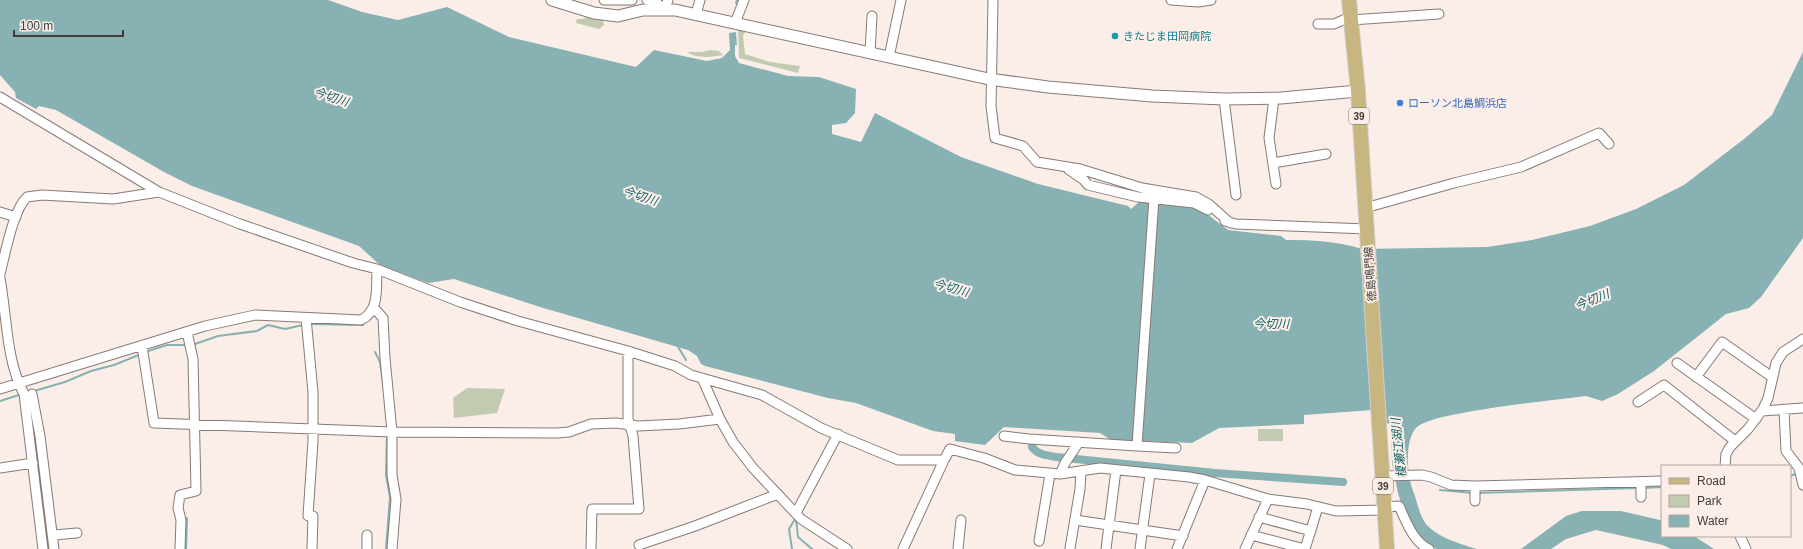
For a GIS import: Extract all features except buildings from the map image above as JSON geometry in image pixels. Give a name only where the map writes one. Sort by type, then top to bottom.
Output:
[{"type":"main road","name":"徳島鳴門線","points":[[1349,0],[1358,90],[1380,423],[1380,456],[1386,476],[1385,509],[1387,549]]},
{"type":"street","points":[[604,0],[632,0]]},
{"type":"street","points":[[649,0],[666,5],[675,10],[889,57],[991,79],[1048,87],[1224,99],[1274,98],[1358,90]]},
{"type":"street","points":[[696,14],[700,0]]},
{"type":"street","points":[[735,23],[744,0]]},
{"type":"street","points":[[889,57],[901,0]]},
{"type":"street","points":[[993,0],[991,106],[995,138],[1023,146],[1037,162],[1065,168],[1080,169],[1142,188],[1196,197],[1210,205],[1230,223]]},
{"type":"street","points":[[1171,0],[1198,2],[1211,0]]},
{"type":"street","points":[[557,1],[594,13],[618,16],[666,5]]},
{"type":"street","points":[[1318,24],[1333,27],[1350,19],[1439,14]]},
{"type":"street","points":[[870,52],[872,16]]},
{"type":"street","points":[[0,97],[159,192],[240,224],[353,263],[377,269],[460,302],[503,316],[628,351],[675,366],[702,378],[762,395],[821,428],[898,460],[944,460]]},
{"type":"street","points":[[1274,98],[1269,138],[1276,184]]},
{"type":"street","points":[[1224,99],[1236,195]]},
{"type":"street","points":[[1366,208],[1454,183],[1521,167],[1599,133],[1609,144]]},
{"type":"street","points":[[1273,163],[1326,154]]},
{"type":"street","points":[[1065,168],[1084,180],[1088,185],[1154,200],[1200,205],[1222,220],[1230,223],[1367,230]]},
{"type":"street","points":[[0,274],[16,217],[23,201],[32,195],[61,195],[97,199],[113,199],[159,192]]},
{"type":"street","points":[[1137,444],[1154,200]]},
{"type":"street","points":[[0,212],[16,217]]},
{"type":"street","points":[[0,389],[18,382],[142,351],[205,326],[255,315],[306,322],[361,320],[366,318],[374,308],[377,269]]},
{"type":"street","points":[[0,278],[4,299],[5,321],[18,382],[24,394],[43,549]]},
{"type":"street","points":[[374,308],[383,318],[384,358],[392,475],[396,499],[392,549]]},
{"type":"street","points":[[306,322],[313,392],[308,516],[313,516],[312,549]]},
{"type":"street","points":[[180,549],[181,520],[178,508],[180,495],[196,491],[193,359],[187,332]]},
{"type":"street","points":[[1725,465],[1726,454],[1735,441],[1762,411],[1768,398],[1776,363],[1783,352],[1803,339]]},
{"type":"street","points":[[1696,377],[1722,342],[1772,377]]},
{"type":"street","points":[[142,351],[154,423],[312,429],[556,434],[569,432],[591,424],[616,423],[638,426],[718,420]]},
{"type":"street","points":[[592,549],[592,510],[639,509],[633,436],[628,419],[628,351]]},
{"type":"street","points":[[1676,363],[1756,419]]},
{"type":"street","points":[[702,378],[718,420],[753,468],[776,495],[796,514],[808,524],[847,549]]},
{"type":"street","points":[[1638,402],[1664,385],[1735,441]]},
{"type":"street","points":[[32,394],[40,436],[54,535],[54,549]]},
{"type":"street","points":[[1762,411],[1803,408]]},
{"type":"street","points":[[1784,410],[1786,451],[1801,473]]},
{"type":"street","points":[[796,514],[838,434]]},
{"type":"street","points":[[1004,436],[1029,439],[1137,444],[1176,448]]},
{"type":"street","points":[[1060,474],[1065,463],[1079,442]]},
{"type":"street","points":[[902,549],[950,449],[971,454],[1015,470],[1060,474],[1100,468],[1205,480],[1268,499],[1307,504],[1344,512],[1385,509],[1399,506],[1409,528],[1424,547],[1429,549]]},
{"type":"street","points":[[0,468],[33,464]]},
{"type":"street","points":[[1106,549],[1116,470]]},
{"type":"street","points":[[1070,548],[1080,489],[1081,471]]},
{"type":"street","points":[[1039,541],[1050,474]]},
{"type":"street","points":[[1140,549],[1150,474]]},
{"type":"street","points":[[1386,476],[1431,476],[1475,493],[1641,489],[1661,481]]},
{"type":"street","points":[[1177,549],[1205,480]]},
{"type":"street","points":[[639,545],[695,526],[776,495]]},
{"type":"street","points":[[1244,549],[1268,499]]},
{"type":"street","points":[[1251,535],[1305,549],[1318,507]]},
{"type":"street","points":[[1260,517],[1311,531]]},
{"type":"street","points":[[958,549],[961,520]]},
{"type":"street","points":[[1075,520],[1182,536]]},
{"type":"street","points":[[54,535],[78,533]]},
{"type":"street","points":[[366,549],[367,535]]},
{"type":"street","points":[[1740,537],[1746,549]]},
{"type":"green space","points":[[590,15],[602,18],[604,25],[599,29],[576,23],[577,19],[583,19]]},
{"type":"green space","points":[[738,29],[746,30],[743,36],[745,54],[770,62],[800,66],[798,73],[739,58]]},
{"type":"green space","points":[[710,50],[719,51],[723,55],[699,57],[687,52],[703,52]]},
{"type":"green space","points":[[467,388],[505,389],[497,413],[454,418],[453,398]]},
{"type":"green space","points":[[1258,429],[1283,429],[1283,441],[1258,441]]},
{"type":"water","points":[[0,0],[328,0],[362,12],[398,20],[447,7],[509,37],[636,67],[654,50],[707,61],[722,58],[730,50],[729,33],[736,32],[737,45],[735,45],[735,56],[739,63],[788,76],[819,77],[856,89],[855,113],[846,123],[832,125],[832,134],[861,142],[875,113],[961,157],[1038,184],[1128,206],[1131,209],[1139,202],[1192,208],[1203,211],[1228,230],[1281,236],[1286,240],[1334,243],[1362,249],[1487,247],[1532,240],[1590,226],[1636,209],[1684,185],[1744,139],[1772,115],[1803,52],[1803,238],[1761,297],[1749,308],[1726,314],[1654,371],[1618,394],[1602,401],[1586,396],[1470,412],[1446,416],[1417,427],[1410,440],[1408,448],[1408,467],[1411,484],[1421,516],[1432,530],[1454,542],[1477,549],[1436,549],[1419,538],[1402,506],[1392,463],[1391,424],[1385,423],[1372,410],[1304,415],[1304,424],[1219,428],[1192,443],[1111,440],[1100,433],[1004,427],[985,445],[955,441],[955,434],[933,431],[856,403],[828,398],[705,366],[701,364],[697,356],[688,350],[540,307],[454,279],[428,283],[380,265],[359,246],[192,186],[164,172],[56,110],[39,106],[36,109],[16,98],[15,92],[0,75]]},
{"type":"water","points":[[1582,511],[1621,511],[1661,520],[1661,537],[1696,537],[1714,549],[1671,549],[1663,545],[1596,530],[1566,539],[1551,549],[1521,549],[1566,516]]},
{"type":"waterway","points":[[310,324],[363,325]]},
{"type":"waterway","points":[[192,345],[218,336],[257,331],[268,325],[285,329],[303,325]]},
{"type":"waterway","points":[[145,352],[167,345],[187,345]]},
{"type":"waterway","points":[[677,345],[686,360]]},
{"type":"waterway","points":[[375,352],[380,362],[384,390]]},
{"type":"waterway","points":[[34,391],[65,382],[91,371],[114,365],[141,354]]},
{"type":"waterway","points":[[0,401],[22,394]]},
{"type":"waterway","points":[[35,433],[39,468]]},
{"type":"waterway","points":[[386,549],[390,497],[386,475],[387,434]]},
{"type":"waterway","points":[[1032,447],[1040,453],[1056,457],[1215,473],[1343,482]]},
{"type":"waterway","points":[[1791,476],[1798,473]]},
{"type":"waterway","points":[[40,475],[49,549]]},
{"type":"waterway","points":[[1204,494],[1208,485]]},
{"type":"waterway","points":[[1643,488],[1661,487]]},
{"type":"waterway","points":[[1477,493],[1639,488]]},
{"type":"waterway","points":[[1440,490],[1473,493]]},
{"type":"waterway","points":[[186,549],[187,518]]},
{"type":"waterway","points":[[792,549],[789,529],[795,519]]},
{"type":"waterway","points":[[796,519],[798,537],[812,549]]},
{"type":"place","name":"きたじま田岡病院","points":[[1115,36]]},
{"type":"place","name":"ローソン北島鯛浜店","points":[[1400,103]]},
{"type":"water label","name":"今切川","points":[[331,97]]},
{"type":"water label","name":"今切川","points":[[640,196]]},
{"type":"water label","name":"今切川","points":[[951,288]]},
{"type":"water label","name":"今切川","points":[[1592,300]]},
{"type":"water label","name":"今切川","points":[[1271,324]]},
{"type":"water label","name":"榎瀬江湖川","points":[[1399,448]]}]
